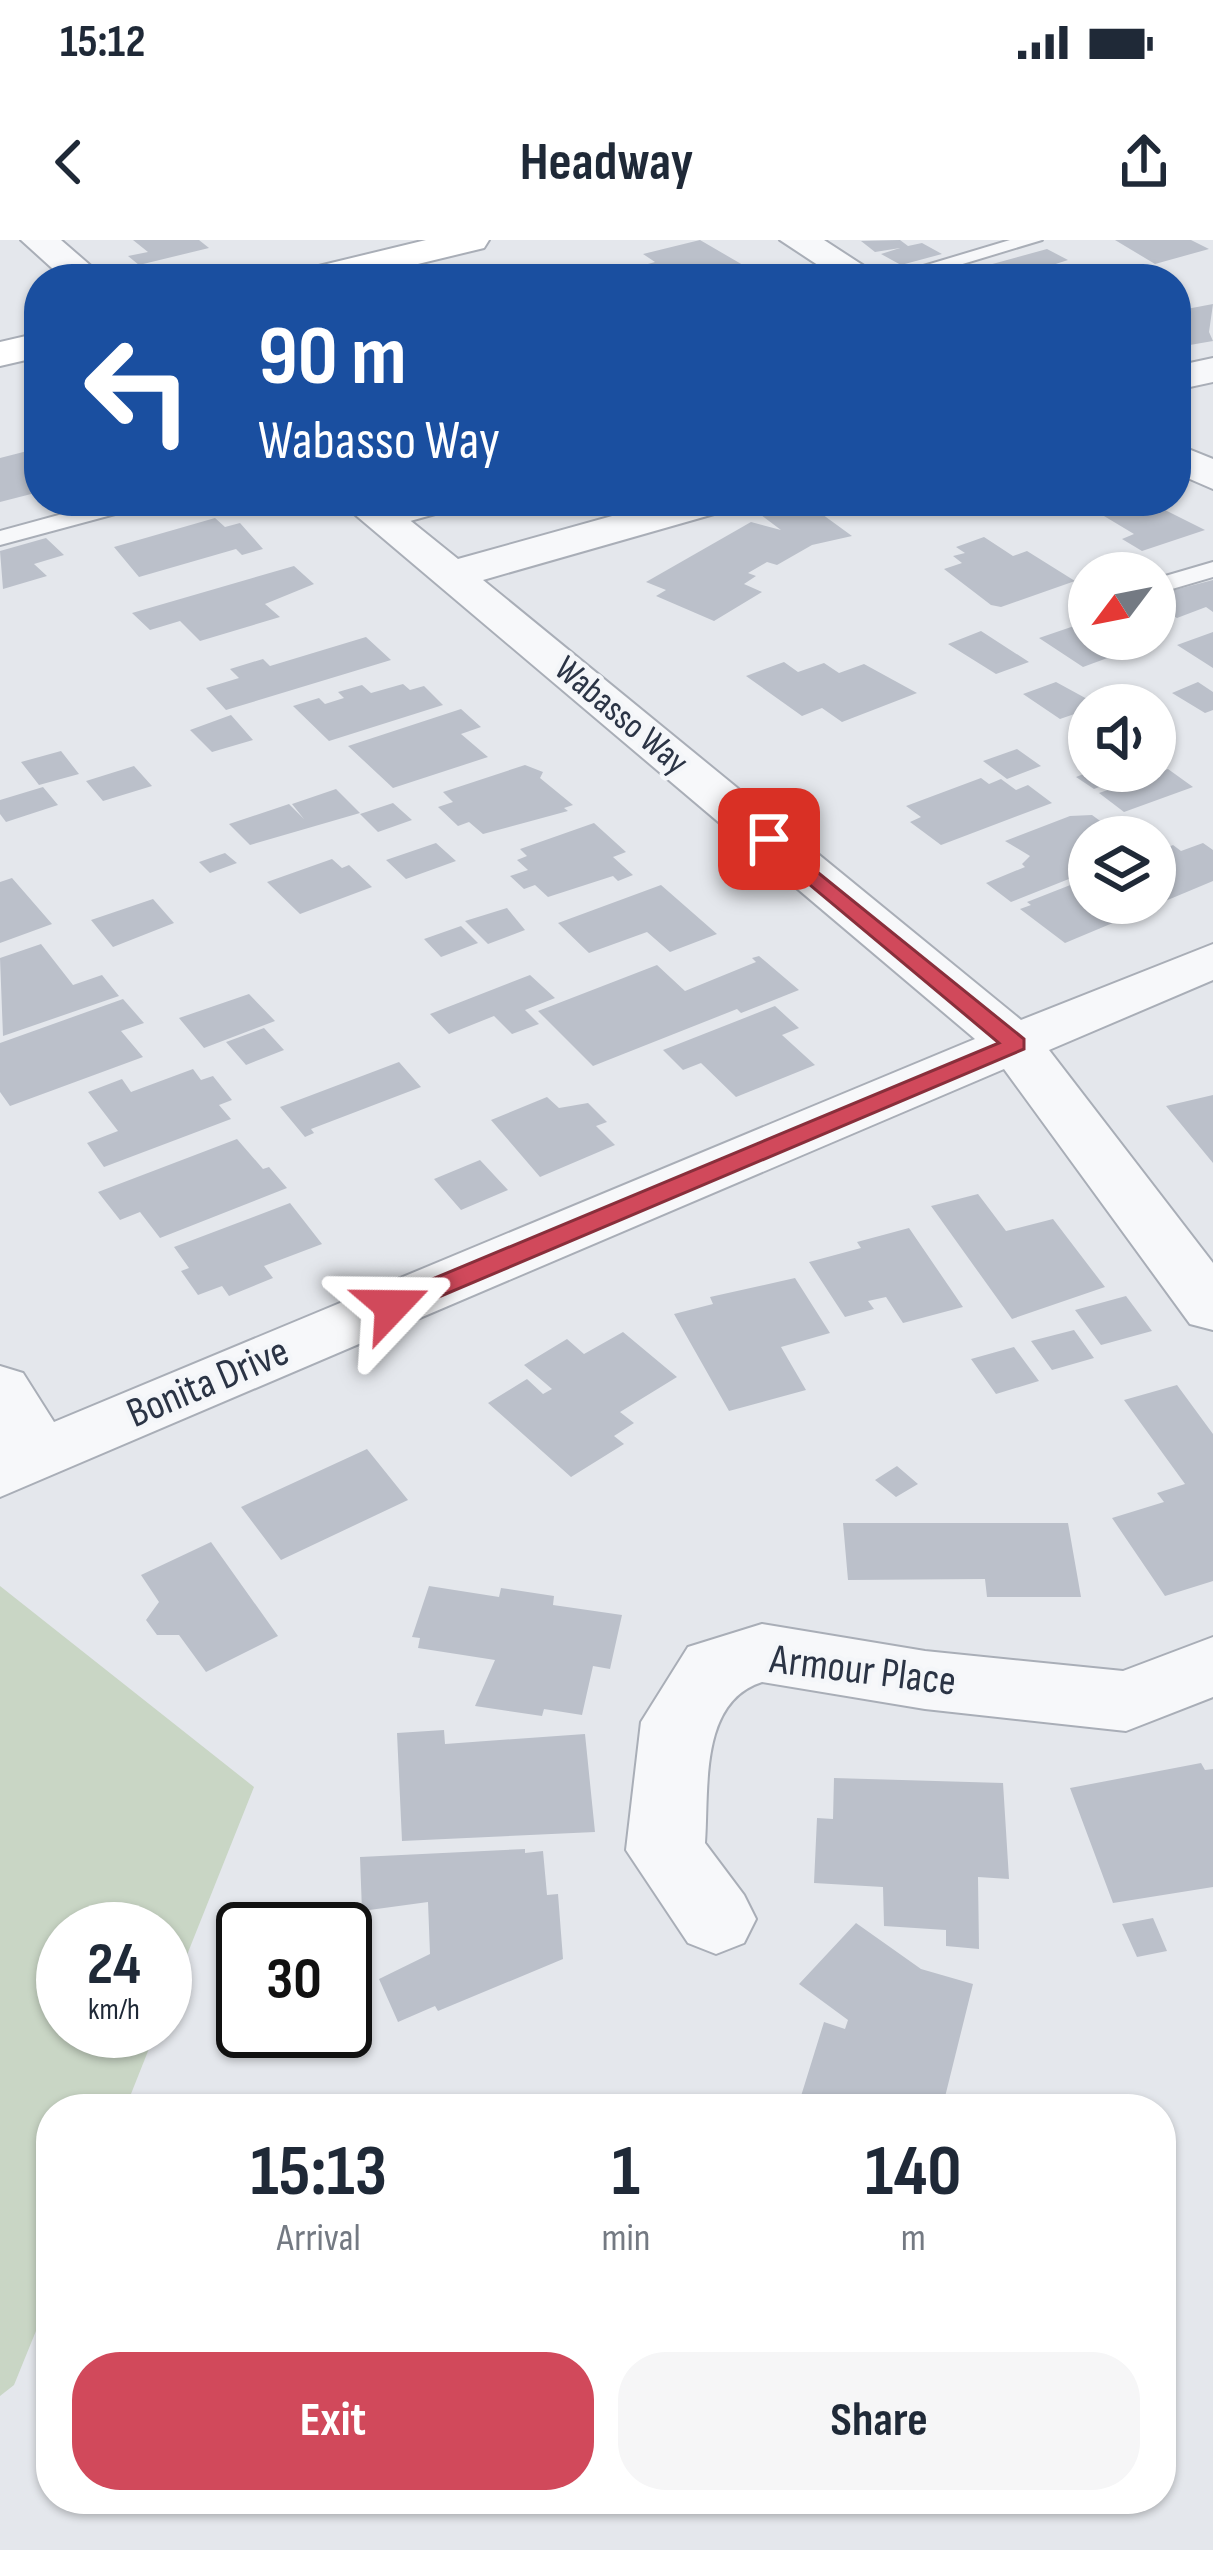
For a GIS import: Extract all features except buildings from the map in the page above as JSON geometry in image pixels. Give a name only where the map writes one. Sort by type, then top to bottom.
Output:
[{"type":"main road","points":[[372,264],[470,240]]},
{"type":"street","points":[[39,240],[69,264]]},
{"type":"street","points":[[798,240],[839,264]]},
{"type":"street","name":"Wabasso Way","points":[[379,516],[1015,1044],[1213,1308]]},
{"type":"street","points":[[452,575],[660,516]]},
{"type":"street","name":"Bonita Drive","points":[[20,1463],[1213,960]]},
{"type":"street","points":[[0,1390],[20,1463]]},
{"type":"street","name":"Armour Place","points":[[716,1918],[665,1850],[678,1722],[714,1668],[762,1653],[925,1680],[1126,1701],[1213,1666]]},
{"type":"lane","points":[[945,264],[1032,240]]},
{"type":"lane","points":[[0,538],[81,516]]},
{"type":"lane","points":[[1176,580],[1213,569]]},
{"type":"green space","points":[[0,1586],[254,1787],[192,1942],[192,1902],[36,1902],[36,2058],[145,2058],[131,2094],[36,2094],[36,2331],[14,2385],[0,2396]]},
{"type":"route","points":[[392,1306],[1015,1044],[769,839]]}]
